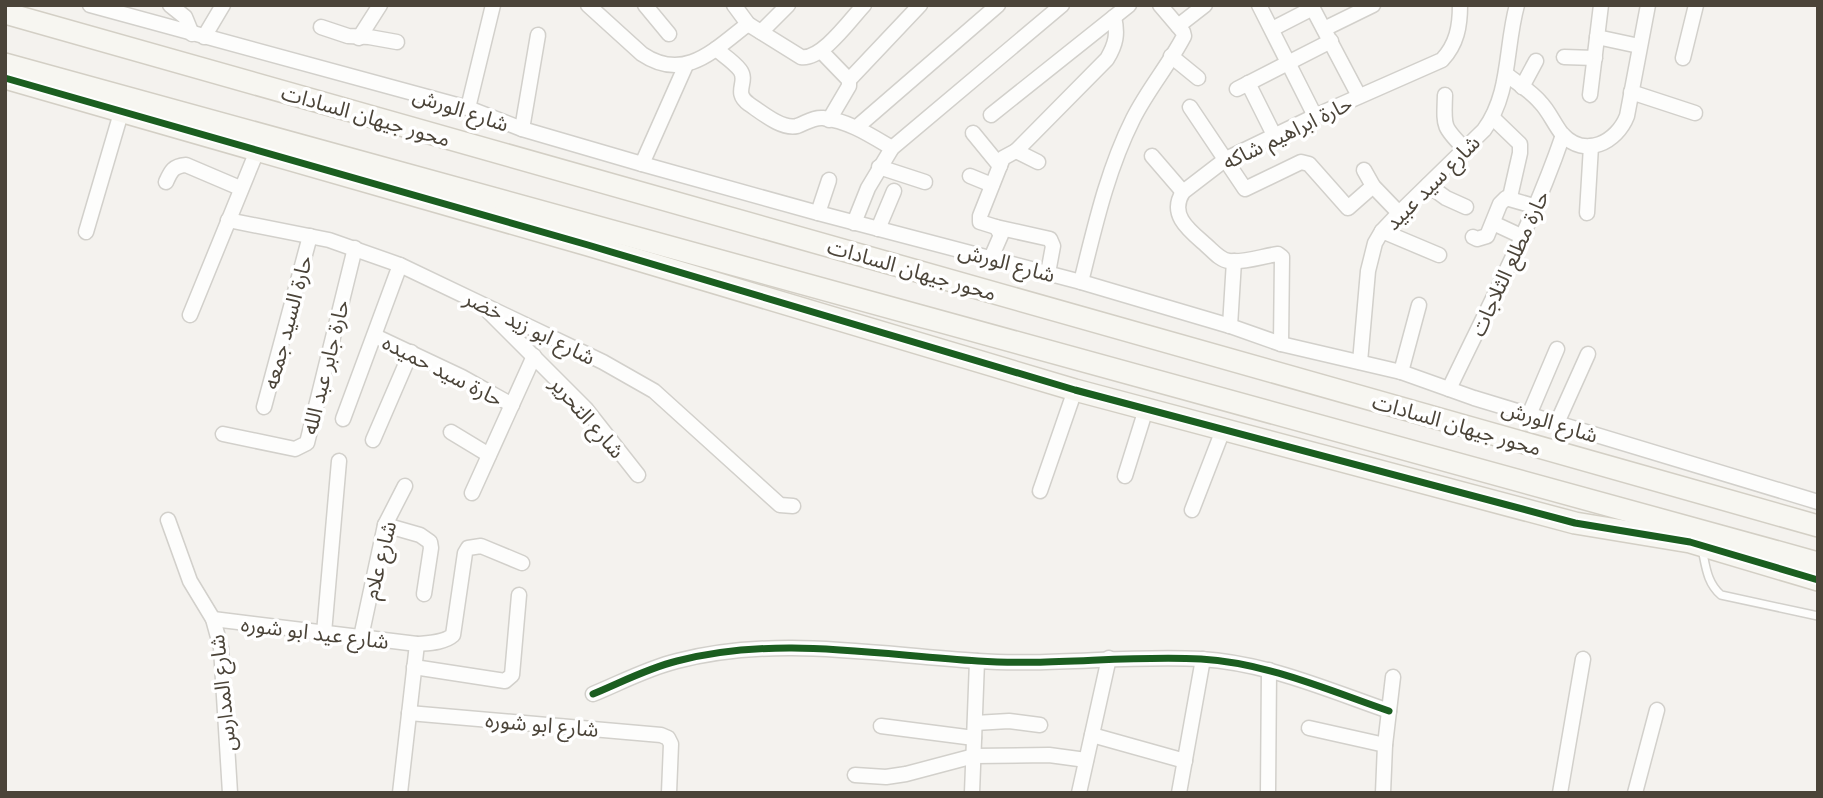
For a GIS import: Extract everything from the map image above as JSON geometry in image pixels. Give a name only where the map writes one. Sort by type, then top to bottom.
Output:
[{"type":"main road","name":"محور جيهان السادات","points":[[5,13],[1818,526]]},
{"type":"main road","name":"محور جيهان السادات","points":[[5,64],[1818,563]]},
{"type":"main road","points":[[5,78],[614,253],[1075,390],[1575,523],[1702,545],[1818,580]]},
{"type":"main road","points":[[1531,483],[1623,532]]},
{"type":"main road","points":[[1784,516],[1805,512],[1818,515]]},
{"type":"street","name":"شارع الورش","points":[[90,5],[468,107],[522,129],[642,164],[1081,282],[1281,344],[1401,372],[1557,424],[1818,502]]},
{"type":"street","points":[[170,5],[198,35],[223,5]]},
{"type":"street","points":[[359,38],[380,5]]},
{"type":"street","points":[[468,107],[493,5]]},
{"type":"street","points":[[589,5],[652,60],[663,64],[685,65],[697,61],[748,24]]},
{"type":"street","points":[[645,5],[669,33]]},
{"type":"street","points":[[734,5],[748,24],[801,57],[813,57],[821,51],[864,5]]},
{"type":"street","points":[[761,33],[788,5]]},
{"type":"street","points":[[829,120],[849,86],[849,80],[920,5]]},
{"type":"street","points":[[857,127],[998,5]]},
{"type":"street","points":[[855,223],[878,167],[892,148],[1062,5]]},
{"type":"street","points":[[991,115],[1129,5]]},
{"type":"street","points":[[1081,282],[1102,195],[1121,145],[1148,91],[1184,36],[1160,5]]},
{"type":"street","points":[[1178,26],[1205,5]]},
{"type":"street","points":[[1259,5],[1315,116]]},
{"type":"street","points":[[1274,135],[1243,86],[1289,62],[1373,5]]},
{"type":"street","name":"حارة ابراهيم شاكه","points":[[1183,192],[1226,159],[1442,60],[1451,50],[1456,38],[1460,5]]},
{"type":"street","name":"شارع سيد عبيد","points":[[1360,362],[1368,271],[1375,243],[1382,231],[1493,118],[1504,91],[1517,5]]},
{"type":"street","points":[[1590,95],[1601,5]]},
{"type":"street","points":[[1506,74],[1540,102],[1563,135],[1574,143],[1600,145],[1613,138],[1622,128],[1648,5]]},
{"type":"street","points":[[1682,58],[1696,5]]},
{"type":"street","points":[[1272,29],[1312,7],[1359,96]]},
{"type":"street","points":[[1048,273],[1053,246],[1050,239],[983,224],[979,219],[1003,158],[1016,151],[1107,59],[1115,46],[1117,32],[1114,18]]},
{"type":"street","points":[[321,27],[359,38],[397,42]]},
{"type":"street","points":[[522,129],[538,35]]},
{"type":"street","points":[[1598,37],[1639,46]]},
{"type":"street","points":[[716,49],[740,71],[743,78],[740,89],[747,103],[789,127],[815,118],[829,120],[857,127],[892,148]]},
{"type":"street","points":[[821,51],[849,80]]},
{"type":"street","points":[[1171,56],[1198,78]]},
{"type":"street","points":[[1564,57],[1595,58]]},
{"type":"street","points":[[1522,87],[1536,61]]},
{"type":"street","points":[[642,164],[685,65]]},
{"type":"street","points":[[1631,92],[1695,113]]},
{"type":"street","points":[[1445,95],[1446,130],[1464,148]]},
{"type":"street","points":[[1190,107],[1243,187],[1247,189],[1301,162],[1307,163],[1346,207],[1351,207],[1373,186]]},
{"type":"street","points":[[86,232],[121,113]]},
{"type":"street","points":[[1493,118],[1518,140],[1521,148],[1510,197]]},
{"type":"street","points":[[973,133],[1000,166]]},
{"type":"street","name":"حارة مطلع الثلاجات","points":[[1449,389],[1537,207],[1563,135]]},
{"type":"street","points":[[1587,213],[1591,146]]},
{"type":"street","points":[[190,315],[257,151]]},
{"type":"street","points":[[1016,151],[1038,162]]},
{"type":"street","points":[[1152,156],[1183,192],[1178,211],[1184,225],[1222,259],[1234,261],[1278,254],[1282,257],[1281,344]]},
{"type":"street","points":[[166,182],[176,166],[186,165],[240,188]]},
{"type":"street","points":[[878,167],[925,183]]},
{"type":"street","points":[[1364,170],[1373,186],[1399,213]]},
{"type":"street","points":[[970,176],[992,186]]},
{"type":"street","points":[[818,213],[829,180]]},
{"type":"street","points":[[1428,185],[1446,198],[1466,207]]},
{"type":"street","points":[[878,229],[894,191]]},
{"type":"street","points":[[1473,237],[1482,239],[1487,236],[1502,200],[1510,197],[1537,207]]},
{"type":"street","name":"شارع ابو زيد خضر","points":[[228,220],[310,236],[355,248],[400,265],[603,362],[654,391],[780,505],[793,506]]},
{"type":"street","points":[[1493,223],[1521,236]]},
{"type":"street","points":[[991,258],[1001,239],[996,227]]},
{"type":"street","points":[[1382,231],[1439,255]]},
{"type":"street","name":"حارة السيد جمعه","points":[[264,407],[310,236]]},
{"type":"street","name":"حارة جابر عبد الله","points":[[223,434],[295,449],[307,443],[355,248]]},
{"type":"street","points":[[1230,326],[1234,261]]},
{"type":"street","points":[[343,419],[400,265]]},
{"type":"street","name":"شارع التحرير","points":[[477,300],[586,409],[638,475]]},
{"type":"street","points":[[1401,372],[1419,305]]},
{"type":"street","name":"حارة سيد حميده","points":[[375,336],[463,377],[512,405]]},
{"type":"street","points":[[1529,415],[1557,349]]},
{"type":"street","points":[[373,440],[411,352]]},
{"type":"street","points":[[1557,424],[1588,354]]},
{"type":"street","points":[[472,493],[534,356]]},
{"type":"street","points":[[1040,491],[1075,390]]},
{"type":"street","points":[[1125,475],[1146,409]]},
{"type":"street","points":[[1192,510],[1223,430]]},
{"type":"street","points":[[451,432],[489,455]]},
{"type":"street","points":[[324,633],[339,461]]},
{"type":"street","name":"شارع علام","points":[[361,637],[385,525],[405,486]]},
{"type":"street","name":"شارع المدارس","points":[[168,520],[190,581],[213,619],[221,648],[230,793]]},
{"type":"street","points":[[385,525],[420,535],[430,542],[424,594]]},
{"type":"street","name":"شارع عيد ابو شوره","points":[[213,619],[417,644],[448,639],[453,635],[465,553],[468,548],[481,546],[522,563]]},
{"type":"street","points":[[414,667],[505,681],[509,679],[512,675],[519,595]]},
{"type":"street","name":"شارع عيد ابو شوره","points":[[400,793],[417,644]]},
{"type":"street","points":[[593,694],[675,661],[735,649],[795,646],[977,662],[1038,663],[1109,658],[1203,659],[1269,670],[1302,679],[1390,711]]},
{"type":"street","points":[[1079,793],[1109,658]]},
{"type":"street","points":[[1179,793],[1203,659]]},
{"type":"street","points":[[1560,793],[1583,659]]},
{"type":"street","points":[[972,793],[977,662]]},
{"type":"street","points":[[1268,793],[1269,670]]},
{"type":"street","points":[[1383,793],[1385,745],[1393,677]]},
{"type":"street","points":[[1635,793],[1657,710]]},
{"type":"street","name":"شارع ابو شوره","points":[[409,713],[661,735],[668,738],[671,744],[669,793]]},
{"type":"street","points":[[975,723],[1009,721],[1040,725]]},
{"type":"street","points":[[881,726],[974,738]]},
{"type":"street","points":[[1309,728],[1385,745]]},
{"type":"street","points":[[1092,735],[1185,761]]},
{"type":"street","points":[[855,775],[886,777],[906,774],[974,756],[1036,755],[1086,760]]},
{"type":"lane","points":[[1702,545],[1707,577],[1721,595],[1818,616]]},
{"type":"cycle path","points":[[5,78],[588,245],[1075,390],[1575,523],[1690,542],[1818,580]]},
{"type":"cycle path","points":[[593,694],[677,661],[715,653],[790,648],[1006,662],[1201,659],[1273,672],[1389,711]]}]
